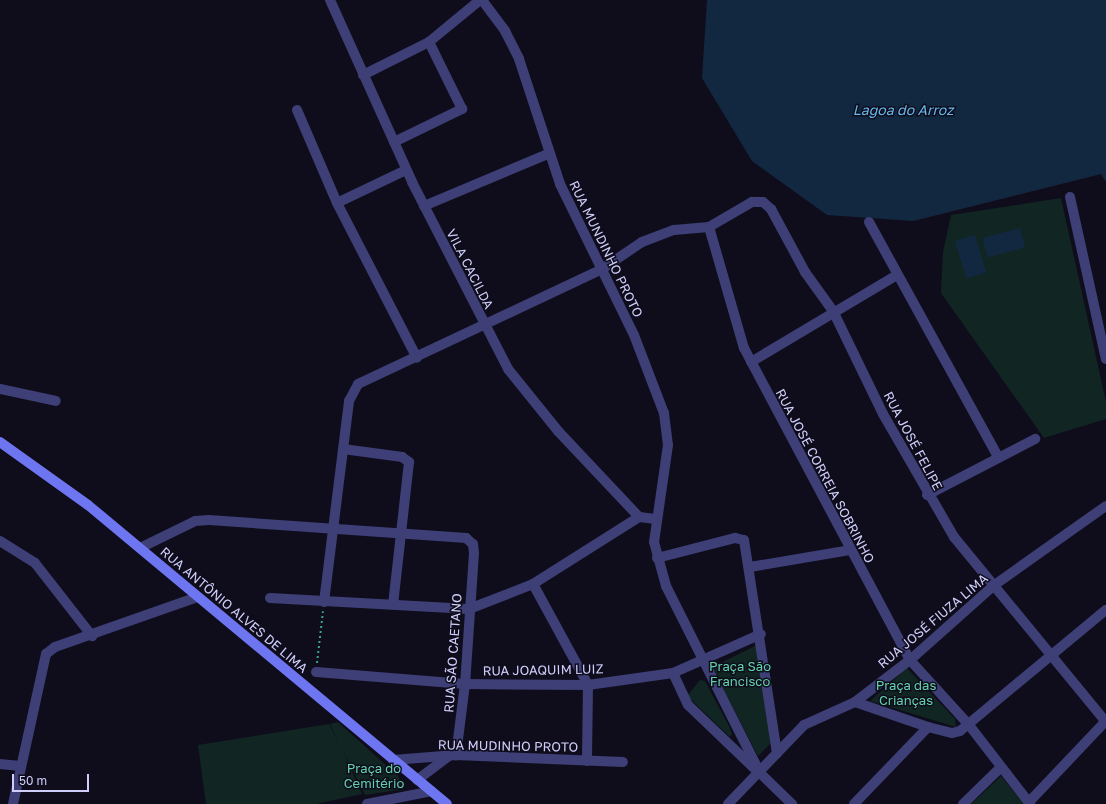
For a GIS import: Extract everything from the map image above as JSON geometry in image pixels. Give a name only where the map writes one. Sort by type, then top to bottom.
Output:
[{"type":"main road","name":"RUA ANTÔNIO ALVES DE LIMA","points":[[0,442],[140,548],[447,804]]},
{"type":"street","name":"VILA CACILDA","points":[[330,0],[406,170],[484,325],[508,368],[558,431],[639,517]]},
{"type":"street","points":[[364,75],[429,42],[481,0]]},
{"type":"street","name":"RUA MUNDINHO PROTO","points":[[481,0],[505,31],[520,59],[548,154],[580,228],[604,267],[642,353],[664,413],[668,446],[656,519],[657,558]]},
{"type":"street","points":[[394,142],[462,109],[429,42]]},
{"type":"street","points":[[297,110],[337,203],[417,358]]},
{"type":"street","points":[[424,206],[548,154]]},
{"type":"street","points":[[337,203],[406,170]]},
{"type":"street","points":[[1070,197],[1106,358]]},
{"type":"street","name":"RUA JOSÉ FELIPE","points":[[709,226],[752,202],[767,205],[833,311],[883,414],[927,495],[954,537],[1106,722]]},
{"type":"street","points":[[869,222],[897,276],[998,458]]},
{"type":"street","points":[[324,602],[343,449],[353,390],[604,267],[642,242],[674,230],[709,226]]},
{"type":"street","name":"RUA JOSÉ CORREIA SOBRINHO","points":[[709,226],[722,278],[751,362],[910,660],[969,725],[1030,803]]},
{"type":"street","points":[[751,362],[833,311],[897,276]]},
{"type":"street","points":[[0,390],[56,401]]},
{"type":"street","points":[[927,495],[1035,439]]},
{"type":"street","points":[[343,449],[408,460],[402,532],[393,604]]},
{"type":"street","name":"RUA JOSÉ FIUZA LIMA","points":[[728,804],[760,773],[804,725],[855,702],[910,660],[993,586],[1106,506]]},
{"type":"street","points":[[270,598],[469,609],[533,584],[639,517],[656,519]]},
{"type":"street","points":[[140,548],[195,521],[334,527],[402,532]]},
{"type":"street","name":"RUA SÃO CAETANO","points":[[402,532],[466,538],[474,544],[465,684],[453,755]]},
{"type":"street","points":[[760,773],[741,730],[702,662],[657,558],[735,538],[744,540],[761,634],[777,753]]},
{"type":"street","points":[[0,541],[35,563],[92,636]]},
{"type":"street","points":[[750,567],[850,550]]},
{"type":"street","points":[[533,584],[588,685],[587,760]]},
{"type":"street","points":[[13,804],[20,766],[46,654],[55,647],[92,636],[198,597]]},
{"type":"street","points":[[855,702],[928,727],[952,732],[969,725],[1106,610]]},
{"type":"street","name":"RUA JOAQUIM LUIZ","points":[[316,672],[465,684],[588,685],[673,674],[761,634]]},
{"type":"street","points":[[673,674],[688,705],[792,804]]},
{"type":"street","points":[[1030,803],[1106,722]]},
{"type":"street","points":[[854,804],[928,727]]},
{"type":"street","points":[[417,780],[453,755]]},
{"type":"street","name":"RUA MUDINHO PROTO","points":[[393,760],[453,755],[623,762]]},
{"type":"street","points":[[0,764],[20,766]]},
{"type":"street","points":[[963,804],[1001,767]]},
{"type":"street","points":[[367,804],[432,791]]},
{"type":"path","points":[[316,672],[324,602]]},
{"type":"green space","points":[[1061,198],[1106,402],[1106,419],[1044,438],[941,293],[943,252],[951,215]]},
{"type":"green space","name":"Praça São Francisco","points":[[757,645],[772,742],[758,756],[712,667]]},
{"type":"green space","name":"Praça das Crianças","points":[[907,668],[955,719],[956,727],[870,701]]},
{"type":"green space","points":[[700,680],[705,681],[729,726],[732,734],[730,737],[687,696]]},
{"type":"green space","name":"Praça do Cemitério","points":[[338,722],[399,777],[401,787],[398,790],[365,795],[343,751],[362,794],[316,804],[206,804],[198,745],[329,724],[339,743],[330,724]]},
{"type":"green space","points":[[1001,776],[1024,804],[971,804],[984,792]]},
{"type":"water","name":"Lagoa do Arroz","points":[[707,0],[1106,0],[1106,182],[1101,174],[913,221],[827,215],[752,161],[702,78]]},
{"type":"water","points":[[1020,228],[1025,247],[988,257],[982,238]]},
{"type":"water","points":[[975,235],[986,272],[966,278],[955,241]]}]
